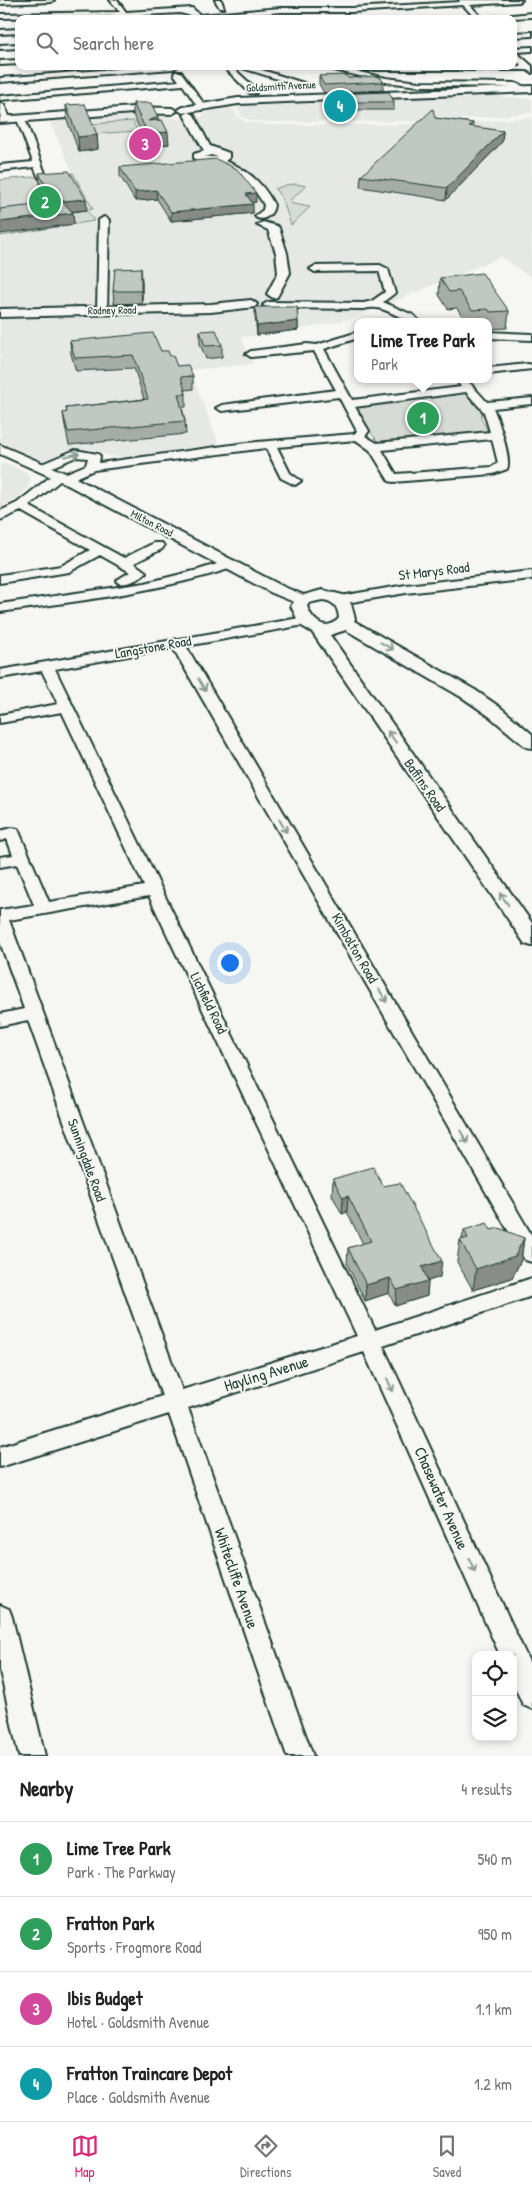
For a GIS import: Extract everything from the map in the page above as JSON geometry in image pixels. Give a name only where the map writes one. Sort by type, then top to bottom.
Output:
[{"type":"main road","name":"Goldsmith Avenue","points":[[181,113],[256,95],[494,87],[529,89]]},
{"type":"main road","points":[[4,120],[146,110],[181,113],[206,148],[215,156],[241,172],[257,186],[269,205],[268,211],[256,221],[274,228],[285,273],[275,287],[262,297]]},
{"type":"main road","points":[[181,113],[199,154],[198,157],[202,160],[215,156]]},
{"type":"main road","name":"Rodney Road","points":[[0,313],[223,307],[262,297]]},
{"type":"main road","name":"Milton Road","points":[[0,449],[62,477],[278,590],[303,600]]},
{"type":"main road","points":[[322,595],[331,596],[340,600],[347,610],[347,619],[339,629],[331,631],[312,626],[299,606],[303,600],[322,595]]},
{"type":"main road","points":[[344,624],[352,626],[469,694],[495,712],[532,743]]},
{"type":"main road","name":"Baffins Road","points":[[312,626],[532,939]]},
{"type":"street","points":[[0,2],[51,0]]},
{"type":"street","points":[[113,0],[123,11],[124,15]]},
{"type":"street","points":[[171,0],[179,12]]},
{"type":"street","points":[[218,0],[218,7],[278,5],[331,10],[380,8],[421,3],[519,0]]},
{"type":"street","points":[[325,0],[331,10]]},
{"type":"street","points":[[374,0],[380,8]]},
{"type":"street","points":[[464,2],[476,15]]},
{"type":"street","points":[[167,15],[179,12],[198,15],[278,5]]},
{"type":"street","points":[[517,17],[532,15]]},
{"type":"street","points":[[0,16],[15,16]]},
{"type":"street","points":[[0,32],[15,31]]},
{"type":"street","points":[[517,35],[532,34]]},
{"type":"street","points":[[0,47],[15,46]]},
{"type":"street","points":[[517,51],[532,49]]},
{"type":"street","points":[[517,55],[531,69]]},
{"type":"street","points":[[0,63],[15,62]]},
{"type":"street","points":[[517,69],[531,69]]},
{"type":"street","points":[[0,80],[133,70]]},
{"type":"street","points":[[175,70],[200,104]]},
{"type":"street","points":[[231,70],[256,95]]},
{"type":"street","points":[[254,70],[306,85]]},
{"type":"street","points":[[336,70],[386,80],[419,84],[494,87]]},
{"type":"street","points":[[0,98],[185,83]]},
{"type":"street","points":[[0,105],[4,120]]},
{"type":"street","points":[[21,119],[42,176]]},
{"type":"street","points":[[0,168],[37,164]]},
{"type":"street","points":[[102,310],[104,220]]},
{"type":"street","points":[[262,297],[295,305],[364,306],[376,303],[390,293],[383,269],[316,270]]},
{"type":"street","points":[[376,303],[410,318]]},
{"type":"street","points":[[492,336],[532,337]]},
{"type":"street","points":[[251,354],[320,347],[354,337]]},
{"type":"street","points":[[320,347],[363,431],[357,437]]},
{"type":"street","points":[[494,358],[503,369]]},
{"type":"street","points":[[492,370],[528,367]]},
{"type":"street","points":[[41,468],[75,453],[93,461],[145,460],[357,437],[366,438],[375,447],[393,478],[493,470],[503,467],[504,463],[492,418],[464,383]]},
{"type":"street","points":[[349,404],[468,389]]},
{"type":"street","points":[[222,408],[265,404],[303,396],[343,393]]},
{"type":"street","points":[[484,406],[532,401]]},
{"type":"street","points":[[375,447],[496,435]]},
{"type":"street","points":[[270,445],[285,475],[296,481]]},
{"type":"street","points":[[0,516],[21,506],[62,477],[93,461]]},
{"type":"street","points":[[21,506],[140,572],[123,580]]},
{"type":"street","points":[[124,563],[158,546]]},
{"type":"street","points":[[0,579],[64,569],[99,550]]},
{"type":"street","points":[[0,608],[165,584],[200,575],[230,564]]},
{"type":"street","name":"St Marys Road","points":[[340,600],[406,589],[532,575]]},
{"type":"street","name":"Langstone Road","points":[[0,674],[177,643],[312,626]]},
{"type":"street","name":"Kimbolton Road","points":[[177,643],[532,1254]]},
{"type":"street","name":"Lichfield Road","points":[[47,666],[370,1341]]},
{"type":"street","points":[[0,719],[68,707]]},
{"type":"street","points":[[0,836],[12,833],[43,907]]},
{"type":"street","points":[[0,862],[22,858]]},
{"type":"street","points":[[0,918],[43,907],[155,889]]},
{"type":"street","name":"Sunningdale Road","points":[[0,918],[175,1401]]},
{"type":"street","points":[[0,1020],[33,1013]]},
{"type":"street","name":"Hayling Avenue","points":[[0,1457],[370,1341],[532,1287]]},
{"type":"street","name":"Chasewater Avenue","points":[[370,1341],[511,1651]]},
{"type":"street","name":"Whitecliffe Avenue","points":[[175,1401],[300,1756]]},
{"type":"street","points":[[0,1617],[32,1756]]},
{"type":"street","name":"Chasewater Avenue","points":[[517,1664],[532,1696]]},
{"type":"shaded area","points":[[424,95],[485,95],[532,99],[532,113],[444,121],[265,122],[242,117],[235,105],[256,102]]},
{"type":"shaded area","points":[[232,107],[239,118],[245,122],[272,125],[455,124],[532,117],[532,278],[501,257],[351,319],[298,330],[241,337],[253,364],[190,370],[219,445],[124,457],[110,456],[92,449],[71,451],[42,462],[0,443],[0,236],[94,221],[87,209],[93,208],[73,173],[49,120],[143,113],[158,114],[177,119],[200,118],[217,108]]},
{"type":"shaded area","points":[[133,121],[137,131],[94,134],[90,124]]},
{"type":"shaded area","points":[[73,173],[93,209],[87,210],[94,221],[0,236],[0,180]]},
{"type":"shaded area","points":[[296,184],[306,186],[289,201],[293,204],[310,207],[291,225],[282,198],[275,189]]},
{"type":"shaded area","points":[[465,393],[482,412],[481,418],[489,433],[380,443],[370,431],[356,406]]},
{"type":"shaded area","points":[[7,463],[26,472],[30,478],[29,486],[22,495],[0,508],[0,464]]},
{"type":"building","points":[[346,75],[348,78],[375,76],[381,78],[383,82],[324,85],[319,76]]},
{"type":"building","points":[[389,92],[394,102],[334,102],[330,94]]},
{"type":"building","points":[[133,103],[151,103],[158,117],[148,121],[162,120],[168,132],[148,134]]},
{"type":"building","points":[[85,104],[97,135],[78,137],[66,105]]},
{"type":"building","points":[[433,109],[435,118],[473,123],[469,126],[503,131],[447,188],[361,176]]},
{"type":"building","points":[[216,159],[237,169],[256,193],[246,194],[253,204],[171,212],[156,190],[135,192],[120,167]]},
{"type":"building","points":[[69,171],[86,199],[54,202],[39,173]]},
{"type":"building","points":[[63,202],[73,213],[0,222],[0,209]]},
{"type":"building","points":[[141,268],[141,291],[113,291],[115,269]]},
{"type":"building","points":[[482,273],[509,311],[490,312],[488,309],[472,310],[459,291],[449,292],[440,278]]},
{"type":"building","points":[[255,307],[297,307],[298,321],[257,326]]},
{"type":"building","points":[[216,330],[222,345],[205,346],[200,331]]},
{"type":"building","points":[[153,333],[161,351],[168,351],[170,356],[173,356],[177,366],[188,365],[193,376],[181,377],[186,394],[178,394],[185,421],[68,432],[63,413],[67,412],[66,408],[148,399],[133,355],[75,358],[70,341]]},
{"type":"building","points":[[373,1167],[383,1186],[400,1183],[442,1261],[422,1267],[428,1281],[397,1290],[390,1278],[366,1285],[348,1248],[371,1241],[348,1196],[343,1198],[333,1179]]},
{"type":"building","points":[[487,1223],[491,1230],[499,1228],[524,1238],[515,1256],[476,1269],[460,1240],[468,1238],[464,1230]]},
{"type":"place","name":"Fratton Traincare Depot","points":[[340,106]]},
{"type":"place","name":"Ibis Budget","points":[[145,144]]},
{"type":"place","name":"Fratton Park","points":[[45,202]]},
{"type":"place","name":"Lime Tree Park","points":[[423,418]]}]
